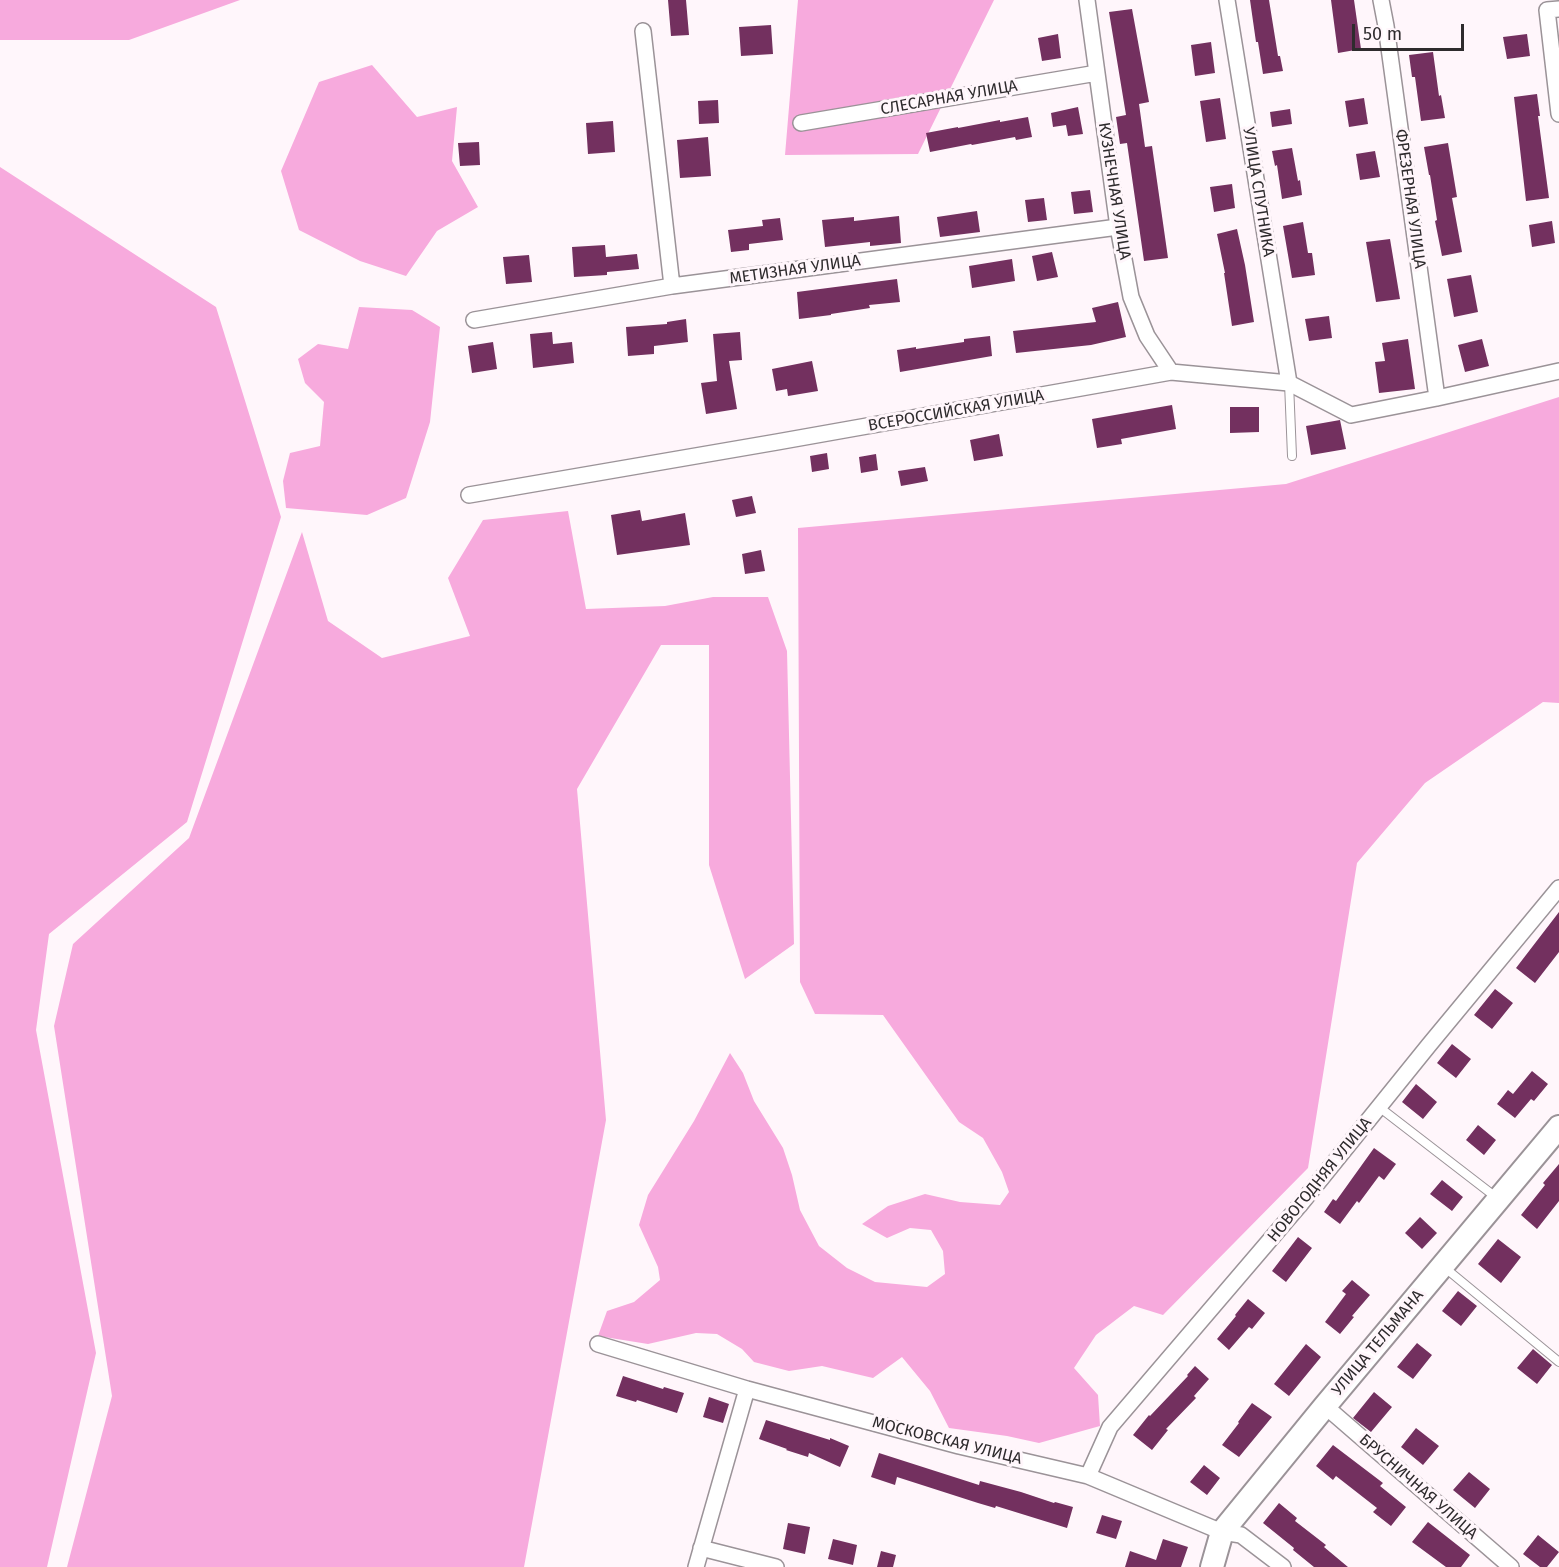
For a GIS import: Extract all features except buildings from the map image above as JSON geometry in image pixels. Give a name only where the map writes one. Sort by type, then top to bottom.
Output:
[{"type":"street","name":"КУЗНЕЧНАЯ УЛИЦА","points":[[1087,0],[1118,227],[1131,297],[1147,336],[1171,372]]},
{"type":"street","name":"УЛИЦА СПУТНИКА","points":[[1227,0],[1289,383]]},
{"type":"street","name":"ФРЕЗЕРНАЯ УЛИЦА","points":[[1381,0],[1437,398]]},
{"type":"street","points":[[1559,9],[1547,10],[1559,114]]},
{"type":"street","points":[[644,32],[672,286]]},
{"type":"street","name":"СЛЕСАРНАЯ УЛИЦА","points":[[801,123],[1097,73]]},
{"type":"street","name":"МЕТИЗНАЯ УЛИЦА","points":[[474,320],[672,286],[1118,227]]},
{"type":"street","name":"ВСЕРОССИЙСКАЯ УЛИЦА","points":[[469,495],[1171,372],[1289,383],[1351,415],[1559,371]]},
{"type":"street","name":"НОВОГОДНЯЯ УЛИЦА","points":[[1088,1476],[1110,1427],[1299,1206],[1559,888]]},
{"type":"street","name":"УЛИЦА ТЕЛЬМАНА","points":[[1212,1567],[1222,1532],[1559,1127]]},
{"type":"street","name":"МОСКОВСКАЯ УЛИЦА","points":[[598,1344],[747,1389],[959,1446],[1088,1476],[1222,1532],[1241,1535],[1283,1567]]},
{"type":"street","points":[[696,1567],[747,1389]]},
{"type":"street","name":"БРУСНИЧНАЯ УЛИЦА","points":[[1325,1406],[1511,1567]]},
{"type":"street","points":[[701,1548],[776,1567]]},
{"type":"lane","points":[[1289,383],[1292,456]]},
{"type":"lane","points":[[1379,1107],[1498,1200]]},
{"type":"lane","points":[[1443,1266],[1559,1362]]},
{"type":"shaded area","points":[[0,0],[240,0],[129,40],[0,40]]},
{"type":"shaded area","points":[[798,0],[994,0],[918,154],[785,155]]},
{"type":"shaded area","points":[[372,65],[417,117],[457,107],[452,161],[478,207],[437,231],[406,276],[360,261],[299,230],[281,171],[319,82]]},
{"type":"shaded area","points":[[0,167],[216,307],[281,517],[187,822],[49,934],[36,1030],[96,1353],[47,1567],[0,1567]]},
{"type":"shaded area","points":[[359,307],[412,310],[440,327],[430,422],[406,498],[367,515],[286,508],[283,481],[290,453],[320,446],[324,402],[305,383],[298,359],[318,344],[348,349]]},
{"type":"shaded area","points":[[1559,397],[1559,703],[1543,702],[1425,783],[1357,863],[1308,1168],[1163,1315],[1134,1306],[1096,1335],[1074,1368],[1098,1395],[1100,1426],[1039,1443],[949,1428],[930,1391],[902,1357],[873,1378],[822,1366],[789,1371],[754,1362],[742,1349],[717,1334],[696,1333],[648,1344],[598,1336],[607,1311],[634,1302],[660,1280],[658,1267],[639,1225],[648,1195],[694,1121],[730,1053],[743,1073],[754,1101],[783,1148],[800,1210],[819,1246],[847,1268],[875,1282],[927,1287],[945,1274],[943,1251],[931,1230],[910,1228],[887,1238],[862,1224],[888,1206],[925,1194],[960,1202],[1000,1205],[1009,1192],[1002,1172],[983,1138],[959,1122],[883,1015],[815,1014],[800,982],[798,528],[1286,484]]},
{"type":"shaded area","points":[[568,511],[586,609],[665,606],[713,597],[768,597],[787,651],[794,944],[745,979],[709,865],[709,645],[661,645],[577,789],[606,1120],[524,1567],[67,1567],[112,1396],[54,1026],[73,944],[189,838],[302,532],[328,621],[382,658],[470,636],[448,578],[483,520]]}]
